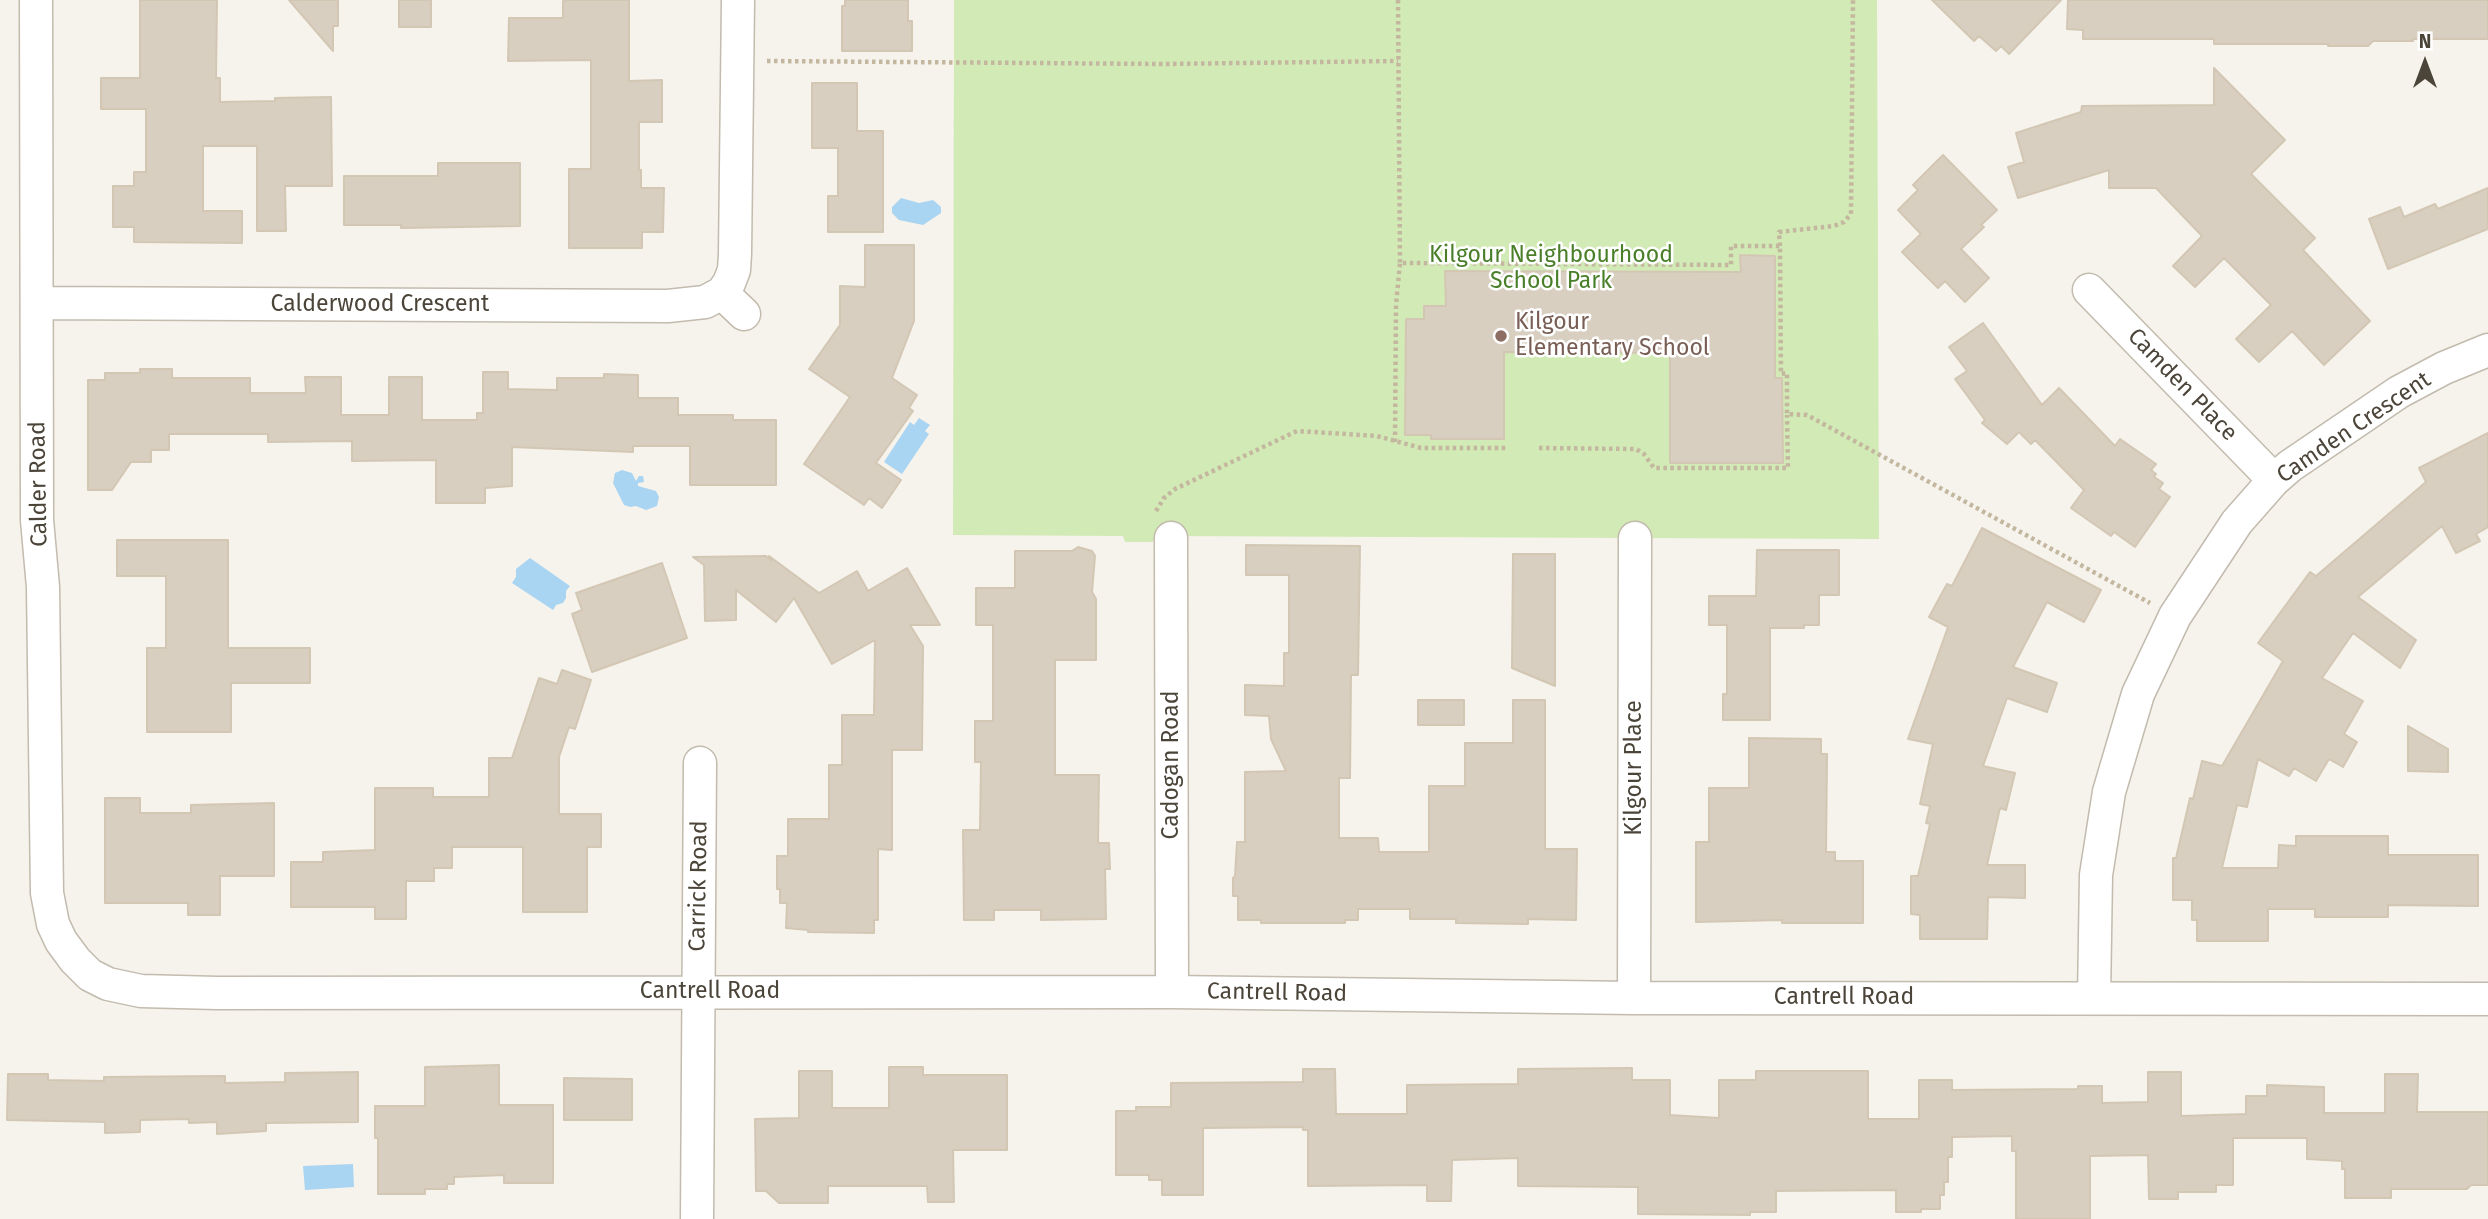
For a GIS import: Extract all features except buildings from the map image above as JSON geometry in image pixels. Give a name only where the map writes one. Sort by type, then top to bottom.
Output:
[{"type":"street","name":"Calder Road","points":[[36,0],[37,520],[43,587],[47,893],[53,924],[75,960]]},
{"type":"street","name":"Calderwood Crescent","points":[[37,303],[733,304],[729,283],[734,270],[738,0]]},
{"type":"street","name":"Camden Place","points":[[2089,290],[2274,480]]},
{"type":"street","name":"Camden Crescent","points":[[2094,998],[2096,875],[2109,792],[2138,694],[2175,617],[2231,531],[2274,480],[2290,466],[2399,392],[2444,368],[2488,350]]},
{"type":"street","name":"Cadogan Road","points":[[1163,529],[1172,992]]},
{"type":"street","name":"Kilgour Place","points":[[1634,998],[1635,538]]},
{"type":"street","name":"Carrick Road","points":[[697,1219],[700,763]]},
{"type":"street","name":"Cantrell Road","points":[[75,960],[90,975],[108,984],[141,991],[1172,992],[1634,998],[2488,999]]},
{"type":"path","points":[[1395,442],[1396,305],[1400,264],[1398,0]]},
{"type":"path","points":[[1539,448],[1633,449],[1644,454],[1654,468],[1788,468],[1787,373],[1781,374],[1779,232],[1834,226],[1844,222],[1851,214],[1853,0]]},
{"type":"path","points":[[738,61],[1164,64],[1398,61]]},
{"type":"path","points":[[1400,264],[1731,264],[1731,247],[1780,247]]},
{"type":"path","points":[[1787,414],[1807,415],[2175,617]]},
{"type":"path","points":[[1163,529],[1156,511],[1161,501],[1175,489],[1293,432],[1306,430],[1377,436],[1422,448],[1507,448]]},
{"type":"green space","name":"Kilgour Neighbourhood School Park","points":[[954,0],[1877,0],[1879,539],[1155,536],[1153,542],[1125,542],[1123,536],[953,535]]},
{"type":"water","points":[[901,198],[919,203],[933,200],[941,207],[941,213],[923,225],[899,220],[892,213],[892,207]]},
{"type":"water","points":[[919,418],[930,425],[925,431],[929,434],[902,474],[884,462],[910,422],[914,425]]},
{"type":"water","points":[[622,470],[632,473],[636,481],[639,476],[643,476],[644,482],[638,483],[638,486],[656,491],[659,497],[657,506],[646,510],[624,505],[613,483],[615,473]]},
{"type":"water","points":[[530,558],[570,586],[563,603],[556,605],[553,610],[512,583],[516,577],[516,569]]},
{"type":"water","points":[[353,1164],[354,1187],[305,1190],[303,1166]]},
{"type":"place","name":"Kilgour Elementary School","points":[[1501,336]]}]
